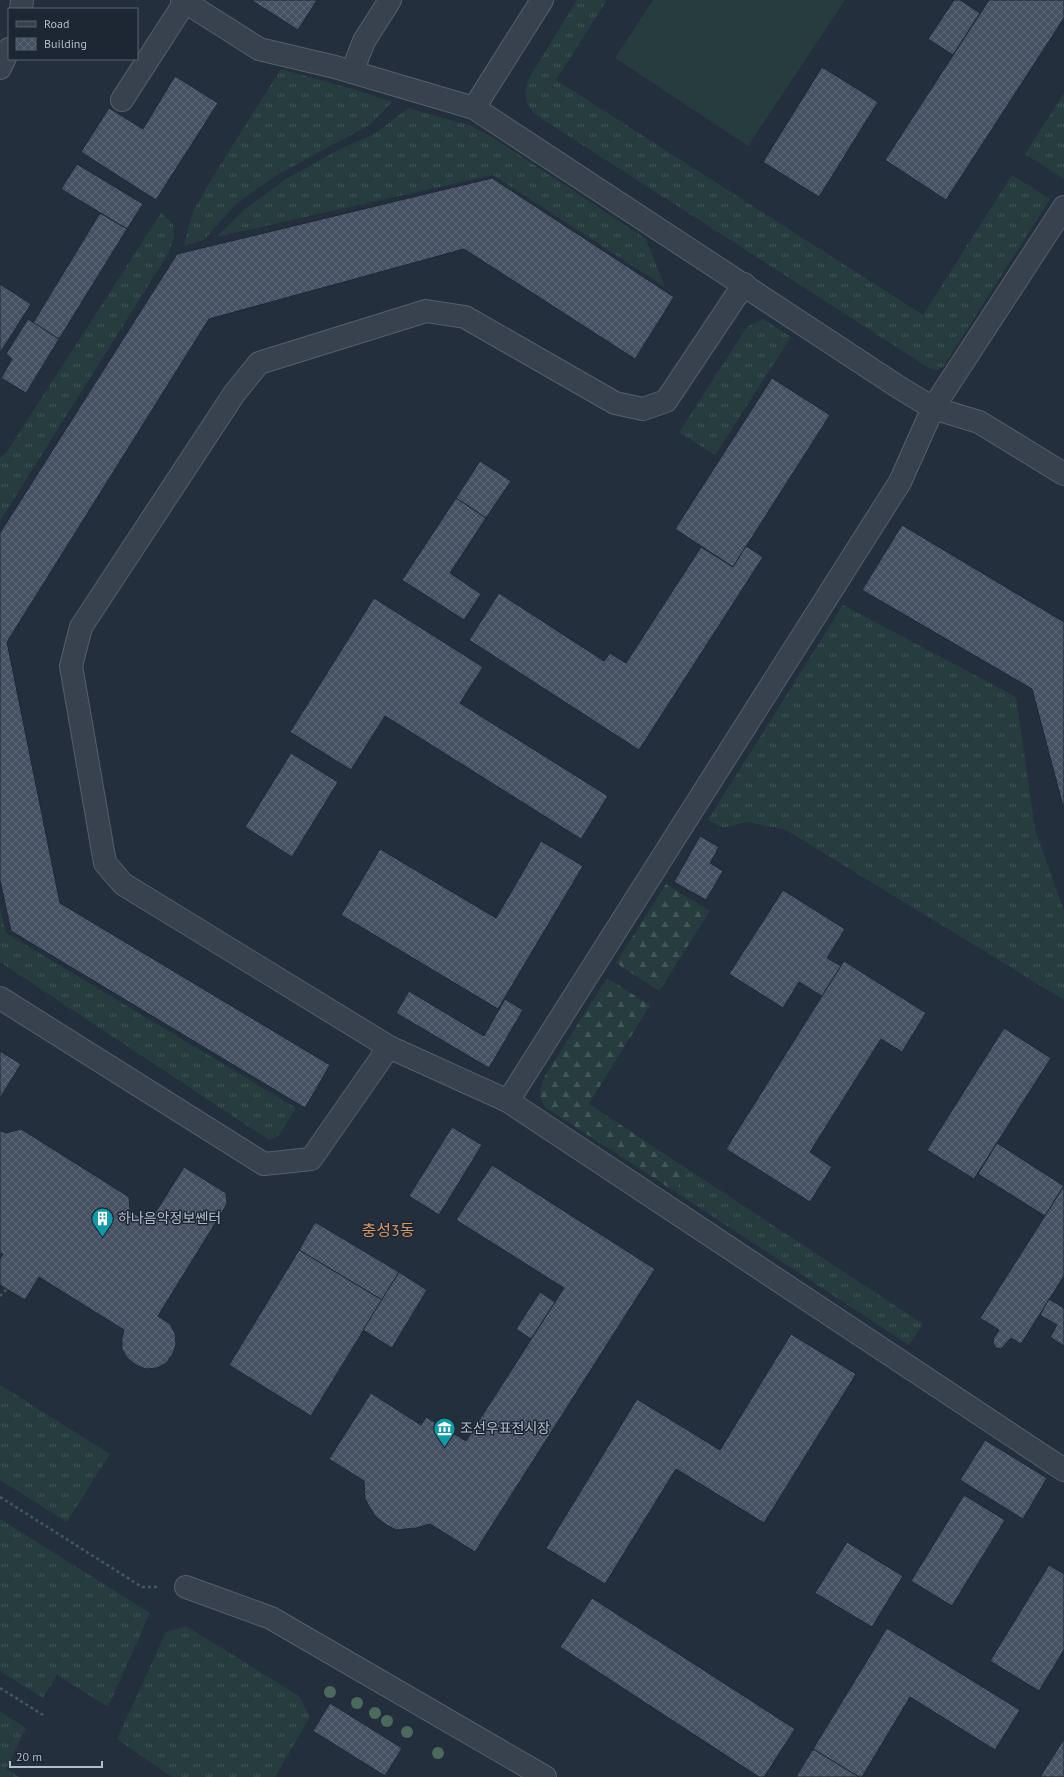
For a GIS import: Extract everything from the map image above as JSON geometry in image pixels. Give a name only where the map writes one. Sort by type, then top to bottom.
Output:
[{"type":"street","points":[[352,72],[364,41],[390,0]]},
{"type":"street","points":[[474,108],[542,0]]},
{"type":"street","points":[[122,100],[183,1],[259,49],[352,72],[474,108],[744,284],[900,388],[933,408],[979,422],[1064,474]]},
{"type":"street","points":[[0,68],[8,51]]},
{"type":"street","points":[[508,1101],[900,482],[933,408],[1064,207]]},
{"type":"street","points":[[744,284],[666,401],[643,409],[614,403],[465,317],[426,311],[259,363],[234,394],[81,628],[71,666],[105,863],[123,884],[389,1047],[508,1101],[1064,1470]]},
{"type":"street","points":[[0,998],[264,1164],[311,1159],[389,1047]]},
{"type":"street","points":[[186,1587],[271,1618],[545,1777]]},
{"type":"path","points":[[0,1296],[7,1288]]},
{"type":"path","points":[[0,1497],[142,1587],[186,1587]]},
{"type":"path","points":[[0,1688],[43,1715]]},
{"type":"green space","points":[[577,0],[607,0],[556,80],[923,315],[1012,175],[1050,199],[943,367],[937,370],[929,368],[536,115],[529,106],[525,94],[529,78]]},
{"type":"green space","points":[[653,0],[845,0],[748,146],[615,58]]},
{"type":"green space","points":[[281,69],[392,102],[371,124],[277,175],[236,204],[204,240],[184,246],[193,211]]},
{"type":"green space","points":[[1064,93],[1064,179],[1025,154]]},
{"type":"green space","points":[[408,108],[469,125],[492,137],[646,239],[665,287],[493,175],[216,237],[245,209],[286,179],[342,148],[376,133]]},
{"type":"green space","points":[[161,213],[173,224],[174,237],[168,254],[0,521],[0,457],[6,453]]},
{"type":"green space","points":[[763,319],[791,337],[715,455],[679,432],[747,327]]},
{"type":"green space","points":[[843,605],[1016,697],[1035,829],[1064,911],[1064,1000],[786,830],[747,822],[723,828],[708,820]]},
{"type":"green space","points":[[666,884],[710,911],[659,991],[616,963]]},
{"type":"green space","points":[[0,908],[6,933],[296,1108],[279,1135],[269,1140],[0,962]]},
{"type":"green space","points":[[607,978],[650,1005],[589,1104],[689,1170],[674,1191],[545,1107],[542,1103],[540,1092],[545,1076]]},
{"type":"green space","points":[[689,1170],[923,1324],[909,1345],[674,1191]]},
{"type":"green space","points":[[0,1385],[110,1454],[67,1522],[0,1480]]},
{"type":"green space","points":[[0,1519],[150,1613],[108,1707],[57,1675],[43,1698],[0,1671]]},
{"type":"green space","points":[[186,1626],[299,1696],[310,1717],[275,1777],[172,1777],[117,1739],[166,1632]]},
{"type":"green space","points":[[0,1711],[26,1728],[6,1769],[19,1777],[0,1777]]},
{"type":"building","points":[[251,0],[317,0],[298,30]]},
{"type":"building","points":[[954,0],[960,0],[980,13],[953,55],[928,39]]},
{"type":"building","points":[[989,0],[1064,0],[1064,18],[946,200],[885,160]]},
{"type":"building","points":[[822,67],[878,102],[819,197],[763,162]]},
{"type":"building","points":[[175,76],[218,103],[156,200],[81,152],[109,108],[143,129]]},
{"type":"building","points":[[77,164],[143,204],[127,229],[61,189]]},
{"type":"building","points":[[492,178],[674,297],[635,359],[464,249],[209,319],[7,642],[60,903],[330,1065],[305,1108],[11,931],[0,880],[0,533],[177,254]]},
{"type":"building","points":[[100,213],[127,229],[59,339],[33,323]]},
{"type":"building","points":[[0,284],[31,304],[0,353]]},
{"type":"building","points":[[28,319],[59,339],[26,393],[1,378],[12,359],[6,354]]},
{"type":"building","points":[[772,378],[830,415],[733,567],[675,529]]},
{"type":"building","points":[[480,461],[511,481],[486,518],[456,498]]},
{"type":"building","points":[[456,498],[486,518],[450,573],[481,594],[464,620],[402,580]]},
{"type":"building","points":[[902,525],[1064,622],[1064,810],[1032,689],[862,590]]},
{"type":"building","points":[[746,546],[763,557],[639,750],[469,640],[499,593],[604,661],[610,653],[626,663],[701,547],[733,567]]},
{"type":"building","points":[[374,598],[483,667],[460,703],[608,796],[581,839],[385,716],[351,770],[290,732]]},
{"type":"building","points":[[291,753],[338,782],[292,857],[245,827]]},
{"type":"building","points":[[700,836],[719,847],[710,863],[723,871],[706,900],[674,882]]},
{"type":"building","points":[[541,841],[583,866],[498,1009],[341,915],[380,849],[496,918]]},
{"type":"building","points":[[783,890],[845,929],[827,958],[841,966],[822,996],[799,982],[783,1008],[729,974]]},
{"type":"building","points":[[844,961],[926,1013],[902,1052],[881,1039],[810,1152],[832,1167],[810,1202],[726,1149]]},
{"type":"building","points":[[409,991],[484,1036],[505,999],[523,1010],[489,1068],[396,1013]]},
{"type":"building","points":[[1004,1028],[1051,1058],[974,1179],[927,1150]]},
{"type":"building","points":[[0,1051],[21,1064],[0,1098]]},
{"type":"building","points":[[452,1127],[482,1145],[439,1215],[409,1196]]},
{"type":"building","name":"하나음악정보쎈터","points":[[21,1129],[129,1197],[130,1211],[149,1223],[184,1167],[226,1193],[227,1204],[158,1316],[170,1324],[175,1333],[176,1344],[173,1354],[166,1363],[157,1368],[146,1369],[136,1365],[127,1358],[122,1349],[124,1330],[39,1277],[25,1300],[0,1285],[0,1259],[3,1254],[0,1253],[0,1130],[6,1133]]},
{"type":"building","points":[[997,1143],[1064,1186],[1045,1216],[978,1174]]},
{"type":"building","points":[[492,1165],[655,1269],[475,1552],[430,1524],[416,1528],[396,1530],[385,1524],[375,1516],[365,1499],[364,1481],[329,1459],[371,1393],[421,1425],[426,1417],[466,1441],[564,1288],[456,1220]]},
{"type":"building","points":[[1064,1186],[1064,1276],[1021,1344],[1011,1338],[1001,1349],[996,1348],[993,1343],[999,1330],[980,1318]]},
{"type":"building","points":[[315,1222],[399,1272],[382,1300],[299,1250]]},
{"type":"building","points":[[299,1250],[382,1300],[311,1416],[229,1365]]},
{"type":"building","points":[[399,1272],[427,1290],[392,1348],[363,1330]]},
{"type":"building","points":[[540,1292],[555,1302],[531,1339],[516,1329]]},
{"type":"building","points":[[1049,1299],[1064,1308],[1064,1346],[1050,1337],[1057,1325],[1040,1315]]},
{"type":"building","points":[[791,1334],[856,1374],[764,1523],[676,1469],[605,1584],[546,1548],[637,1399],[720,1450]]},
{"type":"building","points":[[985,1440],[1047,1478],[1023,1519],[960,1480]]},
{"type":"building","points":[[964,1495],[1005,1520],[952,1606],[911,1581]]},
{"type":"building","points":[[847,1542],[903,1576],[872,1627],[815,1593]]},
{"type":"building","points":[[1049,1565],[1064,1574],[1064,1650],[1039,1691],[990,1661]]},
{"type":"building","points":[[592,1598],[795,1729],[764,1777],[759,1777],[560,1647]]},
{"type":"building","points":[[887,1628],[1020,1710],[995,1750],[910,1697],[862,1777],[859,1777],[813,1749]]},
{"type":"building","points":[[330,1703],[402,1748],[385,1776],[313,1731]]},
{"type":"building","points":[[1064,1739],[1064,1777],[1040,1777]]},
{"type":"building","points":[[813,1749],[859,1777],[796,1777]]},
{"type":"place","name":"하나음악정보쎈터","points":[[103,1238]]},
{"type":"place","name":"조선우표전시장","points":[[445,1448]]},
{"type":"district","name":"충성3동","points":[[388,1230]]}]
